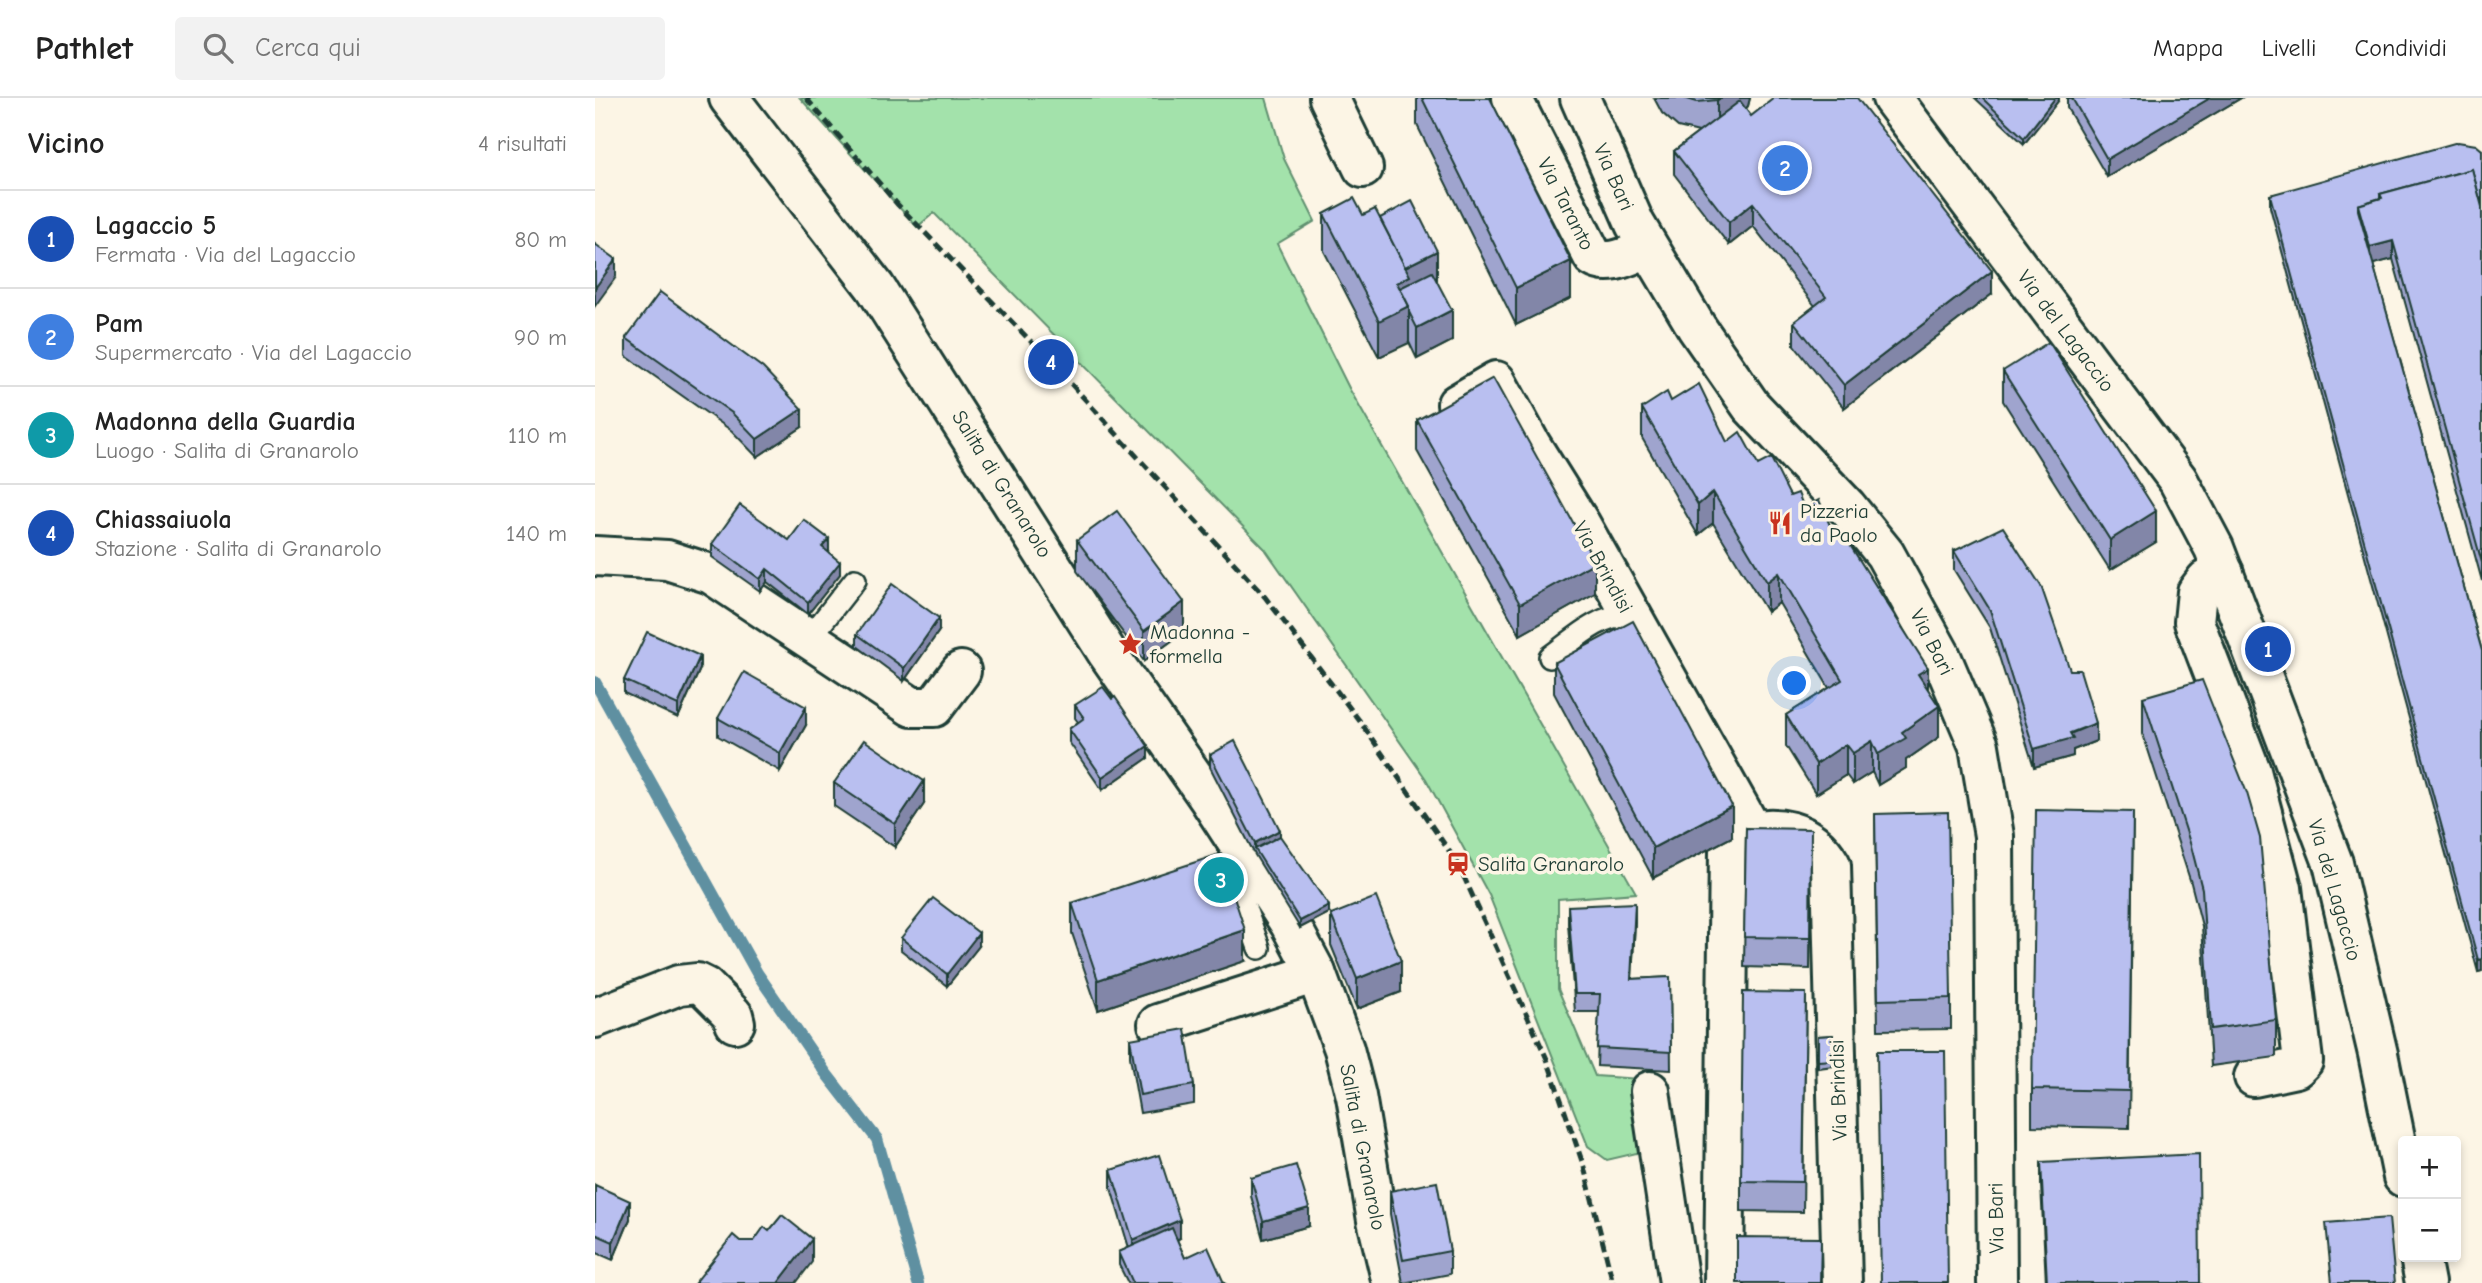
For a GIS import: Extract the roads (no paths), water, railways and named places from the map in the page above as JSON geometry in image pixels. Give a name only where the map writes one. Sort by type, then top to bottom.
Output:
[{"type":"street","name":"Salita di Granarolo","points":[[729,98],[875,287],[1108,654],[1262,879],[1316,973],[1343,1049],[1356,1096],[1377,1220],[1392,1283]]},
{"type":"street","points":[[1329,98],[1363,168]]},
{"type":"street","name":"Via Taranto","points":[[1512,98],[1593,257],[1601,262],[1612,262],[1648,248]]},
{"type":"street","name":"Via Bari","points":[[1580,98],[1648,248],[1697,328],[1751,406],[1847,507],[1885,554],[1940,654],[1979,746],[1994,836],[1997,1283]]},
{"type":"street","name":"Via del Lagaccio","points":[[1892,98],[2178,480],[2214,548],[2333,863],[2398,1152]]},
{"type":"street","name":"Via Brindisi","points":[[1457,404],[1496,381],[1531,445],[1581,525],[1629,615],[1752,830],[1769,827],[1803,836],[1821,848],[1831,864],[1842,1283]]},
{"type":"street","points":[[595,556],[667,561],[697,567],[731,586],[912,706],[934,707],[961,671]]},
{"type":"street","points":[[2224,573],[2206,580],[2197,592],[2194,622],[2251,771],[2282,888],[2303,1061],[2296,1068],[2254,1077]]},
{"type":"street","points":[[1724,1283],[1729,850],[1737,837],[1752,830]]},
{"type":"street","points":[[1158,1024],[1316,973]]},
{"type":"street","points":[[595,1018],[679,985],[697,983],[705,987],[733,1015],[735,1023]]},
{"type":"street","points":[[1650,1091],[1679,1283]]},
{"type":"street","points":[[2421,1262],[2425,1283]]},
{"type":"lane","points":[[809,639],[855,580]]},
{"type":"lane","points":[[1550,657],[1599,622],[1629,615]]},
{"type":"lane","points":[[1259,948],[1242,900],[1262,879]]},
{"type":"waterway","points":[[595,682],[757,973],[825,1072],[877,1139],[918,1283]]},
{"type":"railway","points":[[806,98],[898,205],[1051,362],[1265,597],[1359,720],[1458,864],[1547,1059],[1584,1167],[1613,1283]]},
{"type":"place","name":"Pam","points":[[1785,168]]},
{"type":"place","name":"Chiassaiuola","points":[[1051,362]]},
{"type":"place","name":"Pizzeria da Paolo","points":[[1780,523]]},
{"type":"place","name":"Madonna - formella","points":[[1130,644]]},
{"type":"place","name":"Lagaccio 5","points":[[2268,649]]},
{"type":"place","name":"Salita Granarolo","points":[[1458,864]]},
{"type":"place","name":"Madonna della Guardia","points":[[1221,880]]}]
